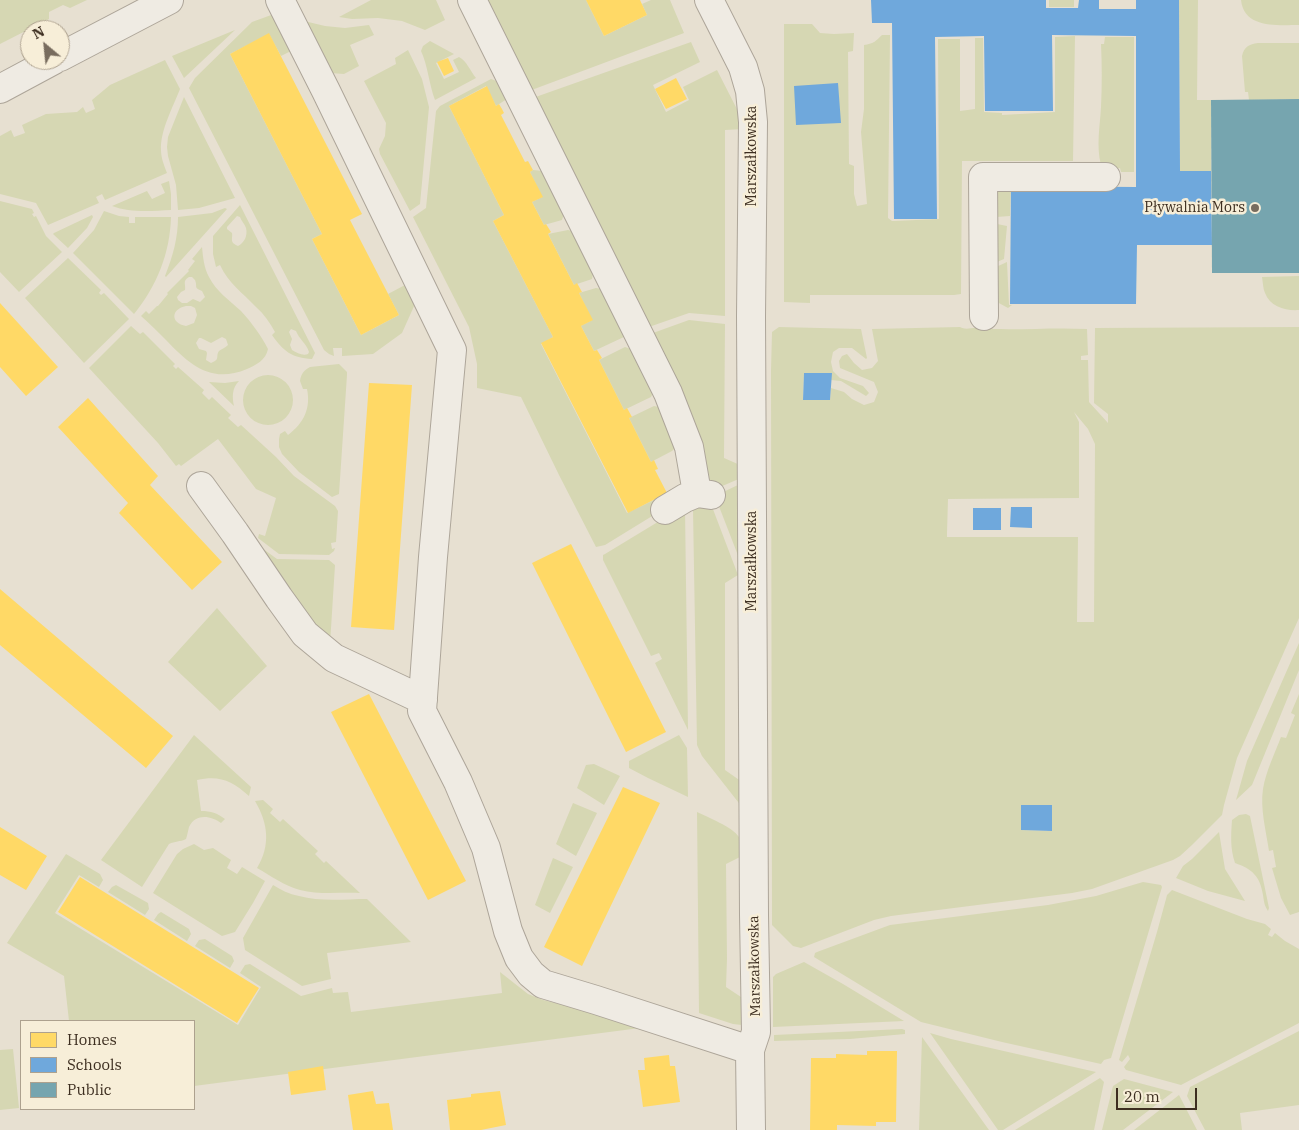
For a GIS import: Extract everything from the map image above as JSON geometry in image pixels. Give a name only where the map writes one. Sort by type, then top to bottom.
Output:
[{"type":"street","points":[[70,52],[169,0]]},
{"type":"street","points":[[280,0],[452,350],[433,557],[422,711],[458,782],[486,848],[508,931],[520,958],[531,974],[543,984],[649,1016],[750,1050]]},
{"type":"street","points":[[472,0],[668,393],[689,447],[704,494],[684,498],[665,510]]},
{"type":"street","name":"Marszałkowska","points":[[709,0],[743,67],[750,91],[753,122],[751,316],[756,1032],[750,1050],[752,1130]]},
{"type":"street","points":[[0,89],[35,70]]},
{"type":"street","points":[[984,316],[983,177],[1106,177]]},
{"type":"street","points":[[201,486],[306,634],[334,658],[423,700]]},
{"type":"green space","points":[[0,0],[87,0],[70,8],[63,5],[49,12],[49,19],[47,20],[20,20],[20,34],[0,44]]},
{"type":"green space","points":[[371,0],[436,0],[445,20],[425,30],[402,21],[339,17]]},
{"type":"green space","points":[[483,0],[586,0],[604,36],[647,15],[642,4],[651,0],[670,0],[684,33],[529,91]]},
{"type":"green space","points":[[1049,0],[1074,0],[1074,7],[1049,7]]},
{"type":"green space","points":[[1179,0],[1198,0],[1197,100],[1211,100],[1211,171],[1180,171]]},
{"type":"green space","points":[[1241,0],[1299,0],[1299,25],[1272,25],[1255,21],[1243,9]]},
{"type":"green space","points":[[274,14],[293,50],[281,56],[269,34],[230,54],[322,234],[312,239],[361,335],[399,315],[388,294],[405,285],[415,304],[402,333],[373,354],[342,356],[342,348],[333,348],[334,356],[324,350],[189,88],[195,78],[252,22]]},
{"type":"green space","points":[[300,20],[325,26],[345,28],[369,25],[374,35],[350,45],[359,66],[344,74],[330,73]]},
{"type":"green space","points":[[784,24],[812,24],[820,33],[854,33],[853,51],[848,52],[849,164],[854,166],[854,194],[857,206],[867,204],[861,132],[864,109],[864,45],[874,42],[882,35],[890,35],[888,218],[892,221],[939,219],[938,39],[960,39],[960,111],[975,109],[975,38],[983,38],[984,112],[1002,113],[1002,115],[1055,112],[1055,37],[1075,36],[1073,161],[962,161],[961,294],[810,295],[810,303],[784,302]]},
{"type":"green space","points":[[235,30],[184,78],[172,56]]},
{"type":"green space","points":[[1105,37],[1134,37],[1134,172],[1121,172],[1120,168],[1116,169],[1101,165],[1099,143],[1102,91],[1101,44],[1104,44]]},
{"type":"green space","points":[[430,41],[454,54],[436,63],[444,79],[459,72],[453,60],[459,57],[476,78],[435,100],[421,51],[423,46]]},
{"type":"green space","points":[[691,42],[700,62],[653,85],[666,112],[689,100],[683,87],[717,70],[742,119],[744,129],[725,130],[725,316],[689,313],[646,328],[530,99]]},
{"type":"green space","points":[[1258,43],[1299,43],[1299,99],[1249,100],[1248,92],[1245,92],[1242,56],[1247,46]]},
{"type":"green space","points":[[408,50],[422,79],[429,107],[420,204],[410,211],[380,154],[379,149],[385,136],[386,123],[364,81],[396,64],[395,58]]},
{"type":"green space","points":[[165,60],[180,89],[161,143],[163,162],[167,173],[105,200],[102,194],[96,197],[99,203],[48,225],[36,203],[0,194],[0,136],[11,130],[14,137],[25,133],[22,125],[46,114],[77,112],[83,107],[86,113],[95,109],[92,100],[110,85]]},
{"type":"green space","points":[[491,79],[499,82],[507,99],[496,106],[486,86],[449,106],[504,215],[493,221],[553,337],[541,344],[627,513],[656,499],[662,510],[605,545],[596,547],[521,397],[477,388],[477,364],[469,327],[413,217],[426,208],[436,111],[440,106]]},
{"type":"green space","points":[[184,97],[235,198],[199,208],[178,210],[176,185],[167,147],[168,137]]},
{"type":"green space","points":[[533,170],[543,171],[564,214],[562,220],[544,225],[532,202],[542,197],[530,172]]},
{"type":"green space","points":[[169,181],[171,210],[134,211],[112,206],[147,191],[152,199],[165,193],[161,184]]},
{"type":"green space","points":[[996,181],[1011,186],[1010,216],[996,217]]},
{"type":"green space","points":[[0,201],[32,209],[34,213],[32,214],[34,217],[36,216],[46,236],[62,252],[19,292],[0,272]]},
{"type":"green space","points":[[240,205],[315,353],[312,359],[293,355],[284,349],[272,335],[275,332],[269,322],[232,283],[220,265],[216,267],[213,254],[213,236]],"holes":[[[237,216],[240,217],[246,231],[245,239],[238,246],[232,242],[232,233],[227,229]],[[291,329],[296,331],[308,349],[308,354],[292,350],[290,345],[292,339],[289,332]]]},
{"type":"green space","points":[[227,209],[166,277],[176,240],[178,217],[212,213]]},
{"type":"green space","points":[[104,211],[129,217],[129,223],[135,223],[135,217],[171,217],[168,243],[161,269],[149,292],[134,314],[73,253],[94,230]]},
{"type":"green space","points":[[92,215],[93,217],[87,228],[68,248],[53,234],[54,233]]},
{"type":"green space","points":[[997,224],[1007,226],[1004,259],[997,262]]},
{"type":"green space","points":[[572,231],[593,274],[592,279],[574,285],[548,234]]},
{"type":"green space","points":[[202,247],[207,274],[215,287],[241,311],[262,339],[268,349],[263,359],[257,364],[234,373],[212,373],[202,370],[184,357],[141,316],[146,311],[149,314],[158,306],[167,293],[189,271],[195,261],[192,259]],"holes":[[[189,277],[195,280],[197,288],[202,291],[205,297],[200,302],[193,299],[187,303],[182,303],[178,300],[177,297],[185,290],[185,281]],[[186,306],[195,308],[197,315],[194,323],[186,326],[177,322],[174,316],[177,310]],[[222,337],[226,339],[228,345],[219,351],[217,359],[211,363],[206,360],[206,351],[199,349],[196,343],[199,338],[211,343]]]},
{"type":"green space","points":[[68,258],[101,290],[99,293],[101,295],[104,293],[129,319],[84,363],[25,298]]},
{"type":"green space","points":[[1007,262],[1009,305],[1012,305],[1008,308],[997,302],[996,267]]},
{"type":"green space","points":[[1299,276],[1299,310],[1279,307],[1267,298],[1262,277]]},
{"type":"green space","points":[[596,288],[602,289],[626,336],[594,351],[581,326],[592,320],[579,293]]},
{"type":"green space","points":[[689,320],[725,324],[724,458],[740,465],[741,478],[713,490],[653,333]]},
{"type":"green space","points":[[131,326],[140,334],[143,332],[175,364],[173,366],[176,369],[178,367],[204,390],[202,393],[209,400],[212,397],[231,415],[228,418],[238,427],[241,425],[294,476],[335,506],[338,511],[336,542],[331,543],[332,549],[335,548],[334,551],[329,555],[279,554],[258,538],[259,534],[265,536],[276,498],[256,489],[218,439],[181,466],[179,464],[176,466],[158,443],[89,368]]},
{"type":"green space","points":[[779,327],[861,329],[867,358],[852,348],[839,348],[833,352],[831,362],[833,371],[840,378],[863,386],[869,393],[866,396],[841,381],[831,380],[831,373],[804,373],[803,400],[830,400],[831,388],[844,392],[852,399],[864,405],[874,402],[878,392],[874,382],[840,368],[839,361],[842,356],[847,354],[862,370],[872,368],[878,361],[872,329],[960,327],[966,329],[1087,329],[1088,355],[1081,356],[1081,360],[1088,360],[1089,402],[1108,423],[1108,414],[1094,403],[1095,328],[1299,327],[1299,618],[1237,758],[1222,815],[1180,856],[1092,889],[891,916],[874,920],[801,948],[793,946],[772,925],[772,332]],"holes":[[[1074,412],[1088,429],[1095,444],[1094,622],[1077,622],[1078,537],[947,537],[948,499],[1079,498],[1079,422]],[[1022,805],[1052,805],[1052,831],[1021,830]]]},
{"type":"green space","points":[[625,347],[631,349],[653,393],[651,397],[624,410],[599,360]]},
{"type":"green space","points":[[339,364],[347,372],[347,375],[339,494],[332,497],[299,472],[282,454],[279,447],[279,439],[280,434],[285,431],[288,435],[294,430],[305,415],[308,396],[307,389],[303,389],[300,381],[303,372],[310,367]]},
{"type":"green space","points":[[263,375],[273,375],[286,382],[293,395],[293,405],[286,418],[273,425],[263,425],[254,421],[247,414],[243,405],[243,395],[247,386],[254,379]]},
{"type":"green space","points":[[239,381],[233,393],[234,406],[209,382],[225,383]]},
{"type":"green space","points":[[654,406],[659,407],[675,448],[651,462],[629,418]]},
{"type":"green space","points":[[740,484],[739,558],[715,496]]},
{"type":"green space","points":[[711,504],[738,575],[725,583],[725,770],[745,784],[742,807],[702,756],[697,745],[693,509]]},
{"type":"green space","points":[[685,509],[688,730],[655,663],[662,659],[659,653],[651,656],[603,560],[603,555],[666,517]]},
{"type":"green space","points":[[255,543],[277,559],[329,560],[335,565],[330,644],[316,634]]},
{"type":"green space","points":[[217,608],[267,666],[220,711],[168,662]]},
{"type":"green space","points":[[1299,643],[1299,670],[1252,785],[1236,800],[1247,761]]},
{"type":"green space","points":[[1299,694],[1299,912],[1290,915],[1281,898],[1272,868],[1276,867],[1273,850],[1269,851],[1262,796],[1268,769],[1281,737],[1286,738],[1295,715],[1291,713]]},
{"type":"green space","points":[[194,735],[251,787],[249,796],[237,786],[225,780],[212,778],[197,780],[201,811],[214,813],[225,819],[221,823],[208,817],[196,819],[189,827],[186,839],[169,844],[142,887],[101,860]]},
{"type":"green space","points":[[679,735],[687,748],[688,797],[629,768],[629,761]]},
{"type":"green space","points":[[594,764],[620,776],[604,805],[577,788],[586,765]]},
{"type":"green space","points":[[263,800],[273,809],[270,813],[280,822],[283,819],[318,851],[315,854],[324,863],[326,861],[360,893],[307,892],[283,883],[257,868],[264,851],[266,834],[263,818],[255,801]]},
{"type":"green space","points":[[573,803],[597,813],[576,856],[556,844]]},
{"type":"green space","points":[[697,812],[726,826],[736,833],[740,839],[740,857],[726,864],[726,987],[744,999],[742,1025],[699,1013]]},
{"type":"green space","points":[[1246,814],[1250,816],[1269,908],[1268,911],[1262,888],[1257,878],[1251,871],[1235,863],[1233,857],[1231,842],[1232,820],[1239,815]]},
{"type":"green space","points":[[1219,832],[1225,869],[1245,901],[1208,891],[1176,878],[1183,866]]},
{"type":"green space","points":[[194,844],[204,850],[213,848],[231,860],[227,868],[237,874],[242,867],[265,881],[235,932],[222,936],[153,893],[177,854]]},
{"type":"green space","points":[[66,854],[100,874],[103,880],[99,887],[79,875],[55,913],[238,1025],[261,987],[240,973],[245,965],[250,964],[301,996],[332,988],[333,993],[348,992],[351,1012],[502,993],[500,972],[528,994],[543,1000],[640,1028],[195,1086],[195,1020],[69,1020],[64,976],[7,943]]},
{"type":"green space","points":[[553,858],[573,867],[550,913],[535,905]]},
{"type":"green space","points":[[1143,882],[1161,885],[1162,887],[1111,1058],[1104,1060],[1101,1064],[921,1022],[814,957],[817,952],[890,925],[1048,905],[1096,896]]},
{"type":"green space","points":[[116,885],[148,903],[149,909],[145,915],[108,892]]},
{"type":"green space","points":[[273,885],[288,893],[307,898],[324,900],[367,899],[411,942],[327,953],[331,979],[302,986],[245,950],[243,938]]},
{"type":"green space","points":[[1172,890],[1265,924],[1271,929],[1268,935],[1272,937],[1275,933],[1299,949],[1299,1023],[1181,1085],[1126,1070],[1124,1067],[1130,1059],[1128,1055],[1122,1062],[1119,1060],[1167,895]]},
{"type":"green space","points":[[161,912],[189,929],[191,934],[187,941],[154,920]]},
{"type":"green space","points":[[205,939],[232,956],[234,961],[230,968],[195,946],[199,940]]},
{"type":"green space","points":[[804,962],[904,1021],[773,1027],[773,977]]},
{"type":"green space","points":[[905,1030],[905,1034],[850,1039],[774,1041],[774,1035]]},
{"type":"green space","points":[[1299,1031],[1299,1105],[1240,1113],[1242,1130],[1205,1130],[1187,1096],[1190,1087]]},
{"type":"green space","points":[[930,1033],[1096,1072],[1003,1130],[998,1130]]},
{"type":"green space","points":[[922,1037],[989,1130],[919,1130]]},
{"type":"green space","points":[[13,1049],[19,1108],[0,1110],[0,1050]]},
{"type":"green space","points":[[1100,1078],[1104,1082],[1094,1130],[1015,1130]]},
{"type":"green space","points":[[1124,1079],[1173,1092],[1123,1130],[1102,1130],[1113,1086]]},
{"type":"green space","points":[[1179,1095],[1197,1130],[1134,1130]]},
{"type":"building: Homes","points":[[586,0],[640,0],[647,15],[604,36]]},
{"type":"building: Homes","points":[[269,33],[362,214],[350,220],[399,315],[361,335],[312,239],[322,234],[230,54]]},
{"type":"building: Homes","points":[[448,58],[454,71],[444,76],[437,62]]},
{"type":"building: Homes","points":[[676,78],[687,99],[666,109],[655,89]]},
{"type":"building: Homes","points":[[487,86],[496,106],[499,104],[504,113],[501,115],[525,162],[528,161],[533,170],[530,172],[543,197],[532,202],[544,225],[546,224],[551,232],[548,234],[574,285],[577,283],[582,292],[579,293],[593,320],[581,326],[594,351],[597,350],[602,358],[599,360],[624,410],[627,408],[632,417],[629,418],[651,462],[654,460],[658,469],[655,470],[667,493],[628,513],[541,343],[553,337],[493,221],[504,215],[449,106]]},
{"type":"building: Homes","points":[[0,303],[58,367],[26,396],[0,367]]},
{"type":"building: Homes","points":[[369,383],[412,385],[394,630],[351,627]]},
{"type":"building: Homes","points":[[88,398],[158,476],[150,485],[222,562],[192,590],[119,513],[128,503],[58,427]]},
{"type":"building: Homes","points":[[571,544],[666,732],[626,752],[532,563]]},
{"type":"building: Homes","points":[[0,589],[173,736],[146,768],[0,645]]},
{"type":"building: Homes","points":[[369,694],[466,881],[428,900],[331,712]]},
{"type":"building: Homes","points":[[623,787],[660,803],[582,966],[544,947]]},
{"type":"building: Homes","points":[[0,827],[47,856],[26,890],[0,875]]},
{"type":"building: Homes","points":[[80,877],[259,988],[237,1023],[58,912]]},
{"type":"building: Homes","points":[[867,1051],[897,1051],[896,1122],[876,1122],[876,1126],[837,1125],[837,1130],[810,1130],[811,1058],[836,1058],[836,1054],[867,1055]]},
{"type":"building: Homes","points":[[669,1055],[670,1066],[675,1066],[680,1102],[643,1107],[638,1070],[645,1070],[644,1058]]},
{"type":"building: Homes","points":[[323,1066],[326,1090],[291,1095],[288,1072]]},
{"type":"building: Homes","points":[[373,1091],[376,1104],[389,1103],[393,1130],[353,1130],[348,1095]]},
{"type":"building: Homes","points":[[500,1091],[506,1125],[481,1130],[450,1130],[447,1100],[471,1097],[471,1094]]},
{"type":"building: Schools","points":[[871,0],[1046,0],[1046,8],[1078,8],[1079,0],[1099,0],[1099,9],[1136,9],[1136,0],[1179,0],[1180,171],[1211,171],[1212,245],[1137,245],[1136,304],[1010,304],[1011,186],[1136,187],[1136,36],[1052,35],[1053,111],[985,111],[984,36],[935,37],[937,219],[894,219],[892,23],[872,23]]},
{"type":"building: Schools","points":[[838,83],[841,123],[796,125],[794,86]]},
{"type":"building: Schools","points":[[804,373],[832,373],[830,400],[803,400]]},
{"type":"building: Schools","points":[[1011,507],[1032,507],[1032,528],[1010,527]]},
{"type":"building: Schools","points":[[973,508],[1001,508],[1001,530],[973,530]]},
{"type":"building: Schools","points":[[1021,805],[1052,805],[1052,831],[1021,830]]},
{"type":"building: Public","name":"Pływalnia Mors","points":[[1299,99],[1299,273],[1212,273],[1211,100]]},
{"type":"place","name":"Pływalnia Mors","points":[[1255,208]]}]
